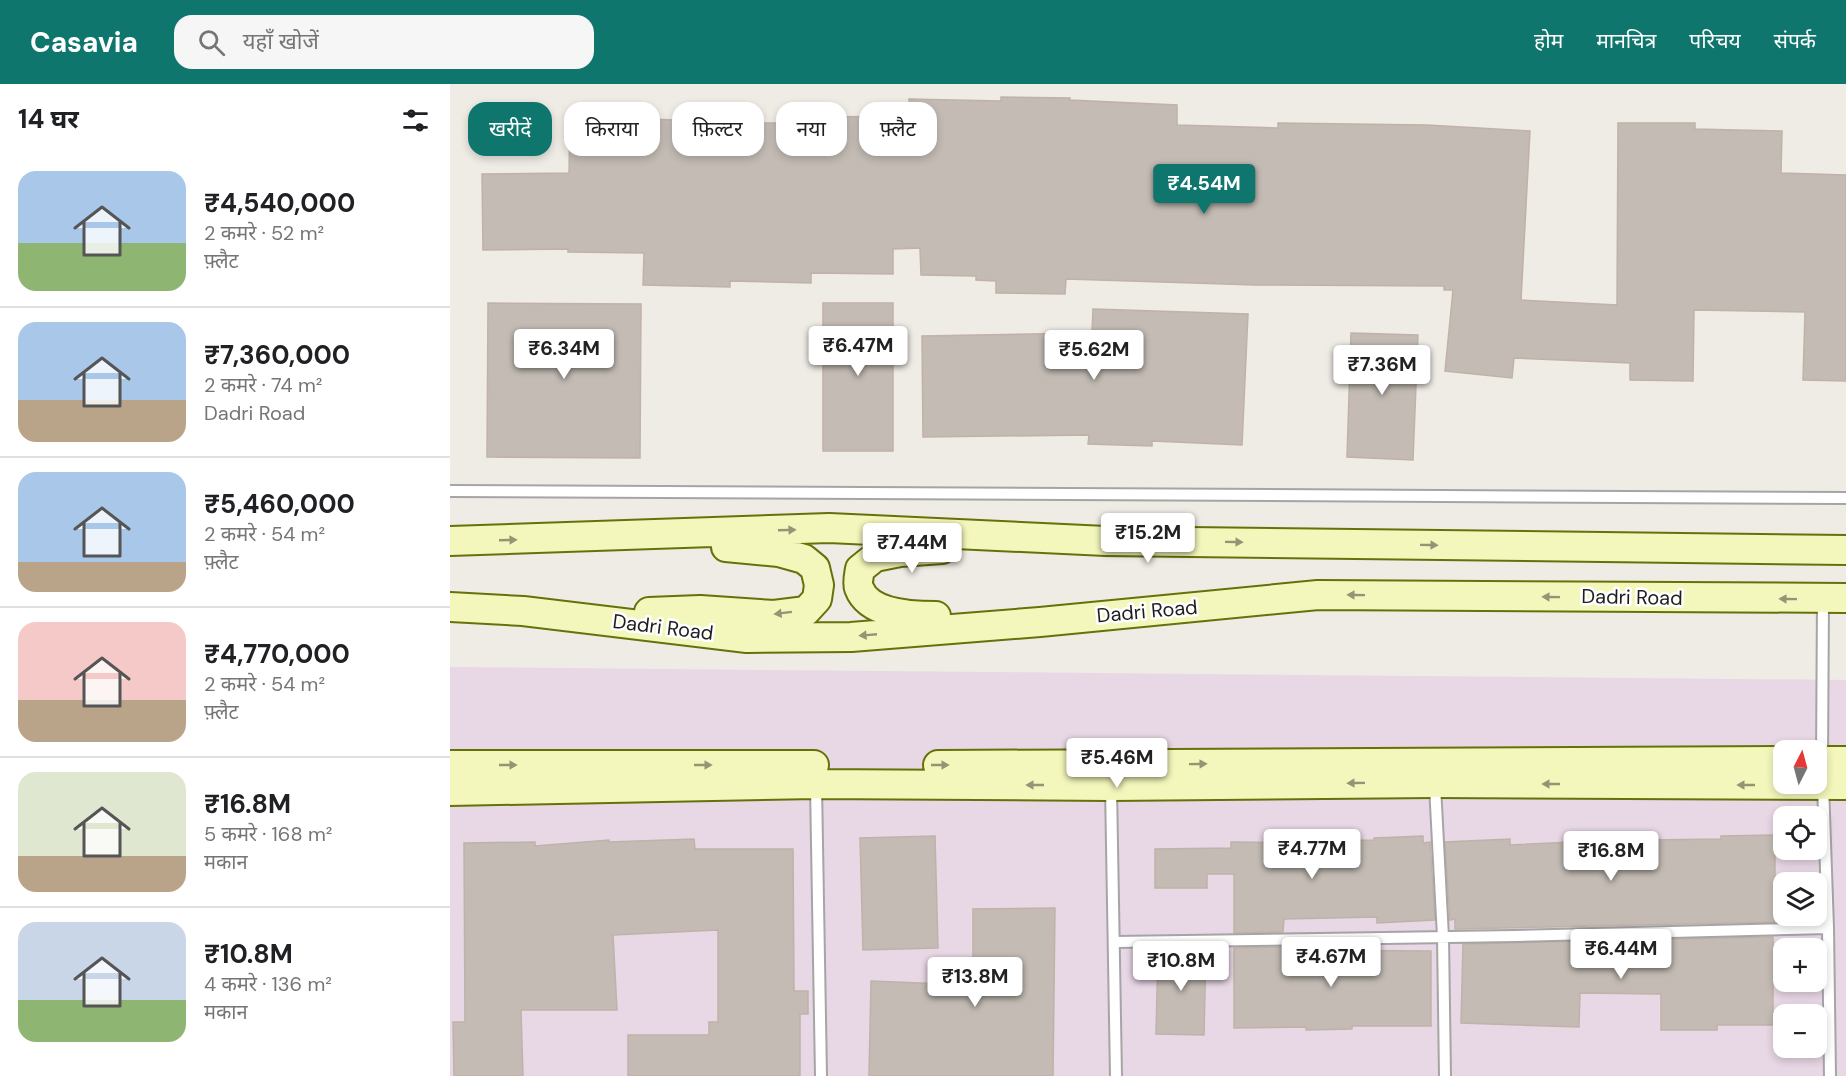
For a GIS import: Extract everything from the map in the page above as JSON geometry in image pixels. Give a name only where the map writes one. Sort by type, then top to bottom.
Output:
[{"type":"main road","points":[[450,541],[829,528],[1106,540],[1846,550]]},
{"type":"main road","points":[[573,616],[700,610],[774,615],[806,611],[817,599],[819,585],[815,568],[804,559],[779,552],[601,537]]},
{"type":"main road","points":[[1040,622],[990,615],[910,616],[890,612],[867,601],[858,587],[860,569],[875,557],[900,552],[1106,540]]},
{"type":"main road","name":"Dadri Road","points":[[450,607],[573,616],[747,638],[851,637],[1040,622],[1318,595],[1835,599]]},
{"type":"main road","points":[[1434,772],[1773,761]]},
{"type":"main road","points":[[450,765],[815,774],[1110,776],[1434,772],[1828,772]]},
{"type":"main road","points":[[450,791],[815,774]]},
{"type":"lane","points":[[450,491],[1846,498]]},
{"type":"lane","points":[[1830,1076],[1828,772],[1835,599]]},
{"type":"lane","points":[[1434,772],[1443,937],[1445,1076]]},
{"type":"lane","points":[[815,774],[821,1076]]},
{"type":"lane","points":[[1110,776],[1116,1076]]},
{"type":"lane","points":[[1115,942],[1828,928]]},
{"type":"shaded area","points":[[450,667],[1846,680],[1846,1076],[450,1076]]},
{"type":"building","points":[[1001,97],[1070,98],[1070,100],[1177,105],[1177,125],[1278,128],[1278,123],[1427,125],[1530,131],[1521,300],[1617,305],[1618,123],[1695,123],[1695,129],[1782,131],[1781,173],[1846,175],[1846,381],[1803,380],[1805,312],[1694,310],[1693,381],[1630,380],[1630,363],[1514,358],[1512,378],[1445,371],[1453,290],[1444,290],[1444,286],[1256,285],[1066,279],[1065,294],[996,293],[996,281],[976,280],[976,276],[921,275],[920,248],[893,249],[893,274],[811,273],[811,283],[730,281],[730,287],[643,285],[644,253],[568,252],[568,249],[483,250],[482,174],[569,173],[569,156],[660,156],[660,119],[672,120],[672,156],[764,156],[764,123],[776,123],[776,156],[847,156],[847,117],[859,117],[859,156],[937,156],[937,102],[909,102],[909,99],[1001,101]]},
{"type":"building","points":[[488,303],[641,304],[640,458],[487,457]]},
{"type":"building","points":[[823,303],[893,303],[893,451],[823,451]]},
{"type":"building","points":[[1093,309],[1248,314],[1242,445],[1152,441],[1152,446],[1088,444],[1089,435],[923,437],[922,336],[1092,333]]},
{"type":"building","points":[[1351,333],[1418,335],[1413,460],[1347,457]]},
{"type":"building","points":[[1773,835],[1775,872],[1773,872],[1773,922],[1455,929],[1455,919],[1450,920],[1445,842],[1510,839],[1510,845],[1595,841],[1595,839],[1721,839],[1721,836]]},
{"type":"building","points":[[935,836],[938,948],[863,950],[860,838]]},
{"type":"building","points":[[1423,836],[1423,843],[1430,842],[1435,920],[1377,923],[1377,917],[1284,919],[1283,932],[1234,933],[1234,874],[1207,874],[1207,888],[1155,888],[1155,849],[1231,848],[1231,842],[1301,843],[1301,841],[1374,840],[1374,838]]},
{"type":"building","points":[[694,839],[695,849],[793,849],[794,991],[808,991],[808,1014],[800,1014],[800,1076],[628,1076],[628,1035],[709,1035],[709,1022],[718,1022],[718,930],[613,935],[617,1010],[521,1010],[523,1076],[454,1076],[453,1022],[465,1022],[464,843],[535,842],[535,846],[609,840],[609,842]]},
{"type":"building","points":[[1055,908],[1053,1076],[869,1076],[871,981],[971,985],[971,978],[973,978],[973,909]]},
{"type":"building","points":[[1773,937],[1773,1025],[1717,1025],[1717,1030],[1661,1030],[1661,994],[1580,993],[1579,1027],[1461,1023],[1463,944]]},
{"type":"building","points":[[1206,948],[1204,1035],[1156,1034],[1158,949]]},
{"type":"building","points":[[1234,948],[1298,948],[1298,950],[1431,951],[1431,1026],[1352,1026],[1352,1029],[1306,1030],[1306,1027],[1234,1028]]}]
